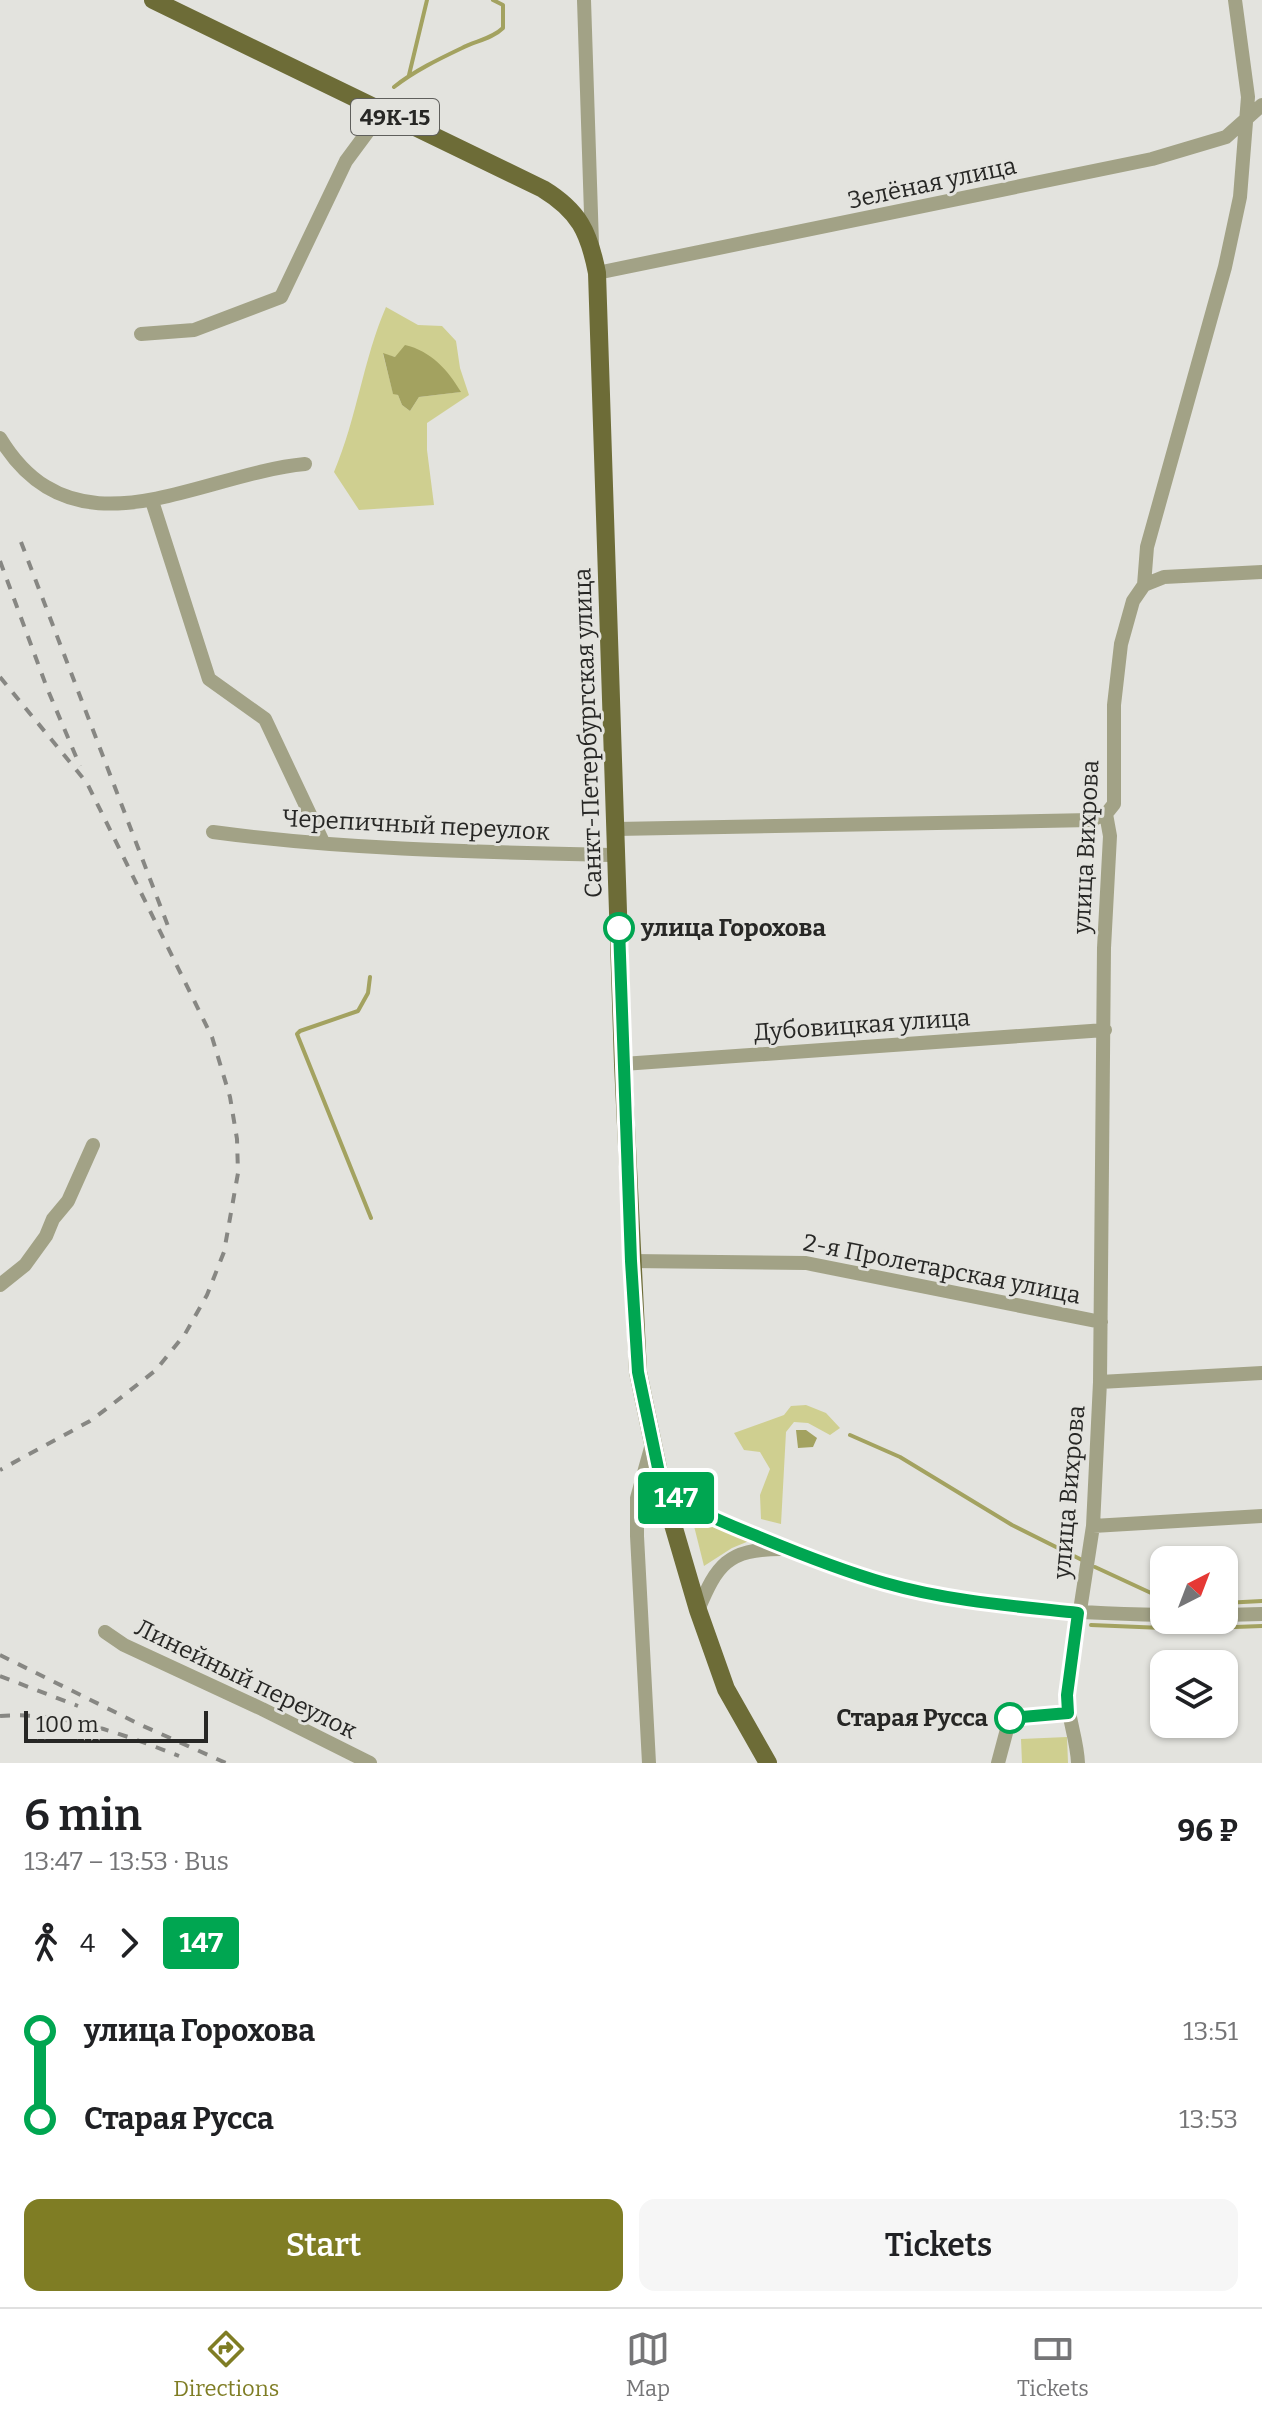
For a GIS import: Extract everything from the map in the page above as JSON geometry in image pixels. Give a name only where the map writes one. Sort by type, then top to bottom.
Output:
[{"type":"main road","name":"49К-15","points":[[153,0],[561,200],[580,220],[592,245],[597,273]]},
{"type":"main road","name":"Санкт-Петербургская улица","points":[[597,273],[631,1261],[638,1372],[652,1444]]},
{"type":"main road","name":"49К-15","points":[[652,1444],[698,1610],[726,1689],[768,1763]]},
{"type":"street","points":[[584,0],[592,245]]},
{"type":"street","name":"улица Вихрова","points":[[1078,1763],[1077,1740],[1068,1713],[1067,1695],[1093,1526],[1100,1382],[1104,948],[1110,836],[1106,814],[1114,804],[1114,705],[1121,644],[1133,601],[1144,585],[1147,547],[1225,267],[1240,197],[1248,97],[1235,0]]},
{"type":"street","name":"Зелёная улица","points":[[597,273],[1152,159],[1226,137],[1262,105]]},
{"type":"street","points":[[141,334],[194,330],[281,297],[346,161],[383,111]]},
{"type":"street","points":[[0,438],[12,458],[53,491],[74,500],[121,504],[152,501],[276,467],[305,464]]},
{"type":"street","points":[[152,501],[209,679],[265,719],[323,842]]},
{"type":"street","points":[[1144,585],[1164,577],[1262,572]]},
{"type":"street","points":[[616,829],[1091,820],[1106,814]]},
{"type":"street","name":"Черепичный переулок","points":[[213,832],[463,852],[616,855]]},
{"type":"street","name":"Дубовицкая улица","points":[[623,1064],[1105,1030]]},
{"type":"street","points":[[0,1285],[25,1265],[46,1236],[53,1219],[68,1201],[93,1145]]},
{"type":"street","name":"2-я Пролетарская улица","points":[[631,1261],[806,1263],[1101,1322]]},
{"type":"street","points":[[1100,1382],[1262,1373]]},
{"type":"street","name":"Санкт-Петербургская улица","points":[[649,1763],[637,1498],[652,1444]]},
{"type":"street","points":[[662,1487],[681,1503],[704,1514],[884,1583],[950,1598],[1078,1613],[1150,1615]]},
{"type":"street","points":[[1093,1526],[1262,1516]]},
{"type":"street","points":[[698,1610],[719,1568],[737,1555],[760,1549],[789,1549]]},
{"type":"street","points":[[1238,1615],[1262,1614]]},
{"type":"street","name":"Линейный переулок","points":[[105,1632],[124,1645],[370,1763]]},
{"type":"street","points":[[998,1763],[1010,1718],[1068,1713]]},
{"type":"green space","points":[[386,307],[418,325],[442,326],[456,341],[460,368],[469,395],[427,423],[434,505],[359,510],[334,472],[349,431]],"holes":[[[383,354],[395,357],[460,392],[419,397],[410,411],[393,393]]]},
{"type":"green space","points":[[806,1405],[826,1413],[840,1428],[830,1435],[808,1423],[794,1422],[786,1432],[781,1524],[761,1519],[760,1495],[770,1469],[760,1452],[744,1450],[734,1433],[784,1415],[791,1406]]},
{"type":"green space","points":[[692,1518],[749,1541],[704,1566]]},
{"type":"green space","points":[[1067,1737],[1068,1763],[1022,1763],[1021,1739]]},
{"type":"shaded area","points":[[405,345],[438,362],[461,392],[419,397],[410,411],[402,405],[398,395],[393,394],[383,353],[395,357]]},
{"type":"shaded area","points":[[796,1430],[806,1430],[817,1438],[813,1447],[798,1448]]},
{"type":"waterway","points":[[409,75],[427,0]]},
{"type":"waterway","points":[[394,87],[427,66],[503,28],[503,5],[493,0]]},
{"type":"waterway","points":[[370,977],[368,993],[358,1011],[297,1034],[371,1218]]},
{"type":"waterway","points":[[850,1435],[900,1457],[1012,1525],[1082,1560]]},
{"type":"waterway","points":[[1095,1567],[1150,1593]]},
{"type":"waterway","points":[[1238,1602],[1262,1601]]},
{"type":"waterway","points":[[1091,1625],[1150,1627]]},
{"type":"waterway","points":[[1238,1627],[1262,1626]]},
{"type":"railway","points":[[21,542],[168,926]]},
{"type":"railway","points":[[0,561],[80,766]]},
{"type":"railway","points":[[0,677],[87,783],[212,1037],[230,1097],[237,1139],[238,1173],[224,1252],[207,1295],[185,1334],[156,1370],[90,1421],[0,1470]]},
{"type":"railway","points":[[0,1655],[226,1763]]},
{"type":"railway","points":[[0,1676],[78,1706]]},
{"type":"railway","points":[[0,1716],[46,1717],[92,1726],[179,1756]]},
{"type":"bus line","name":"147","points":[[619,928],[638,1372],[662,1487],[681,1503],[704,1514],[884,1583],[950,1598],[1078,1613],[1067,1695],[1068,1713],[1010,1718]]},
{"type":"place","name":"улица Горохова","points":[[619,928]]},
{"type":"place","name":"Старая Русса","points":[[1010,1718]]}]
